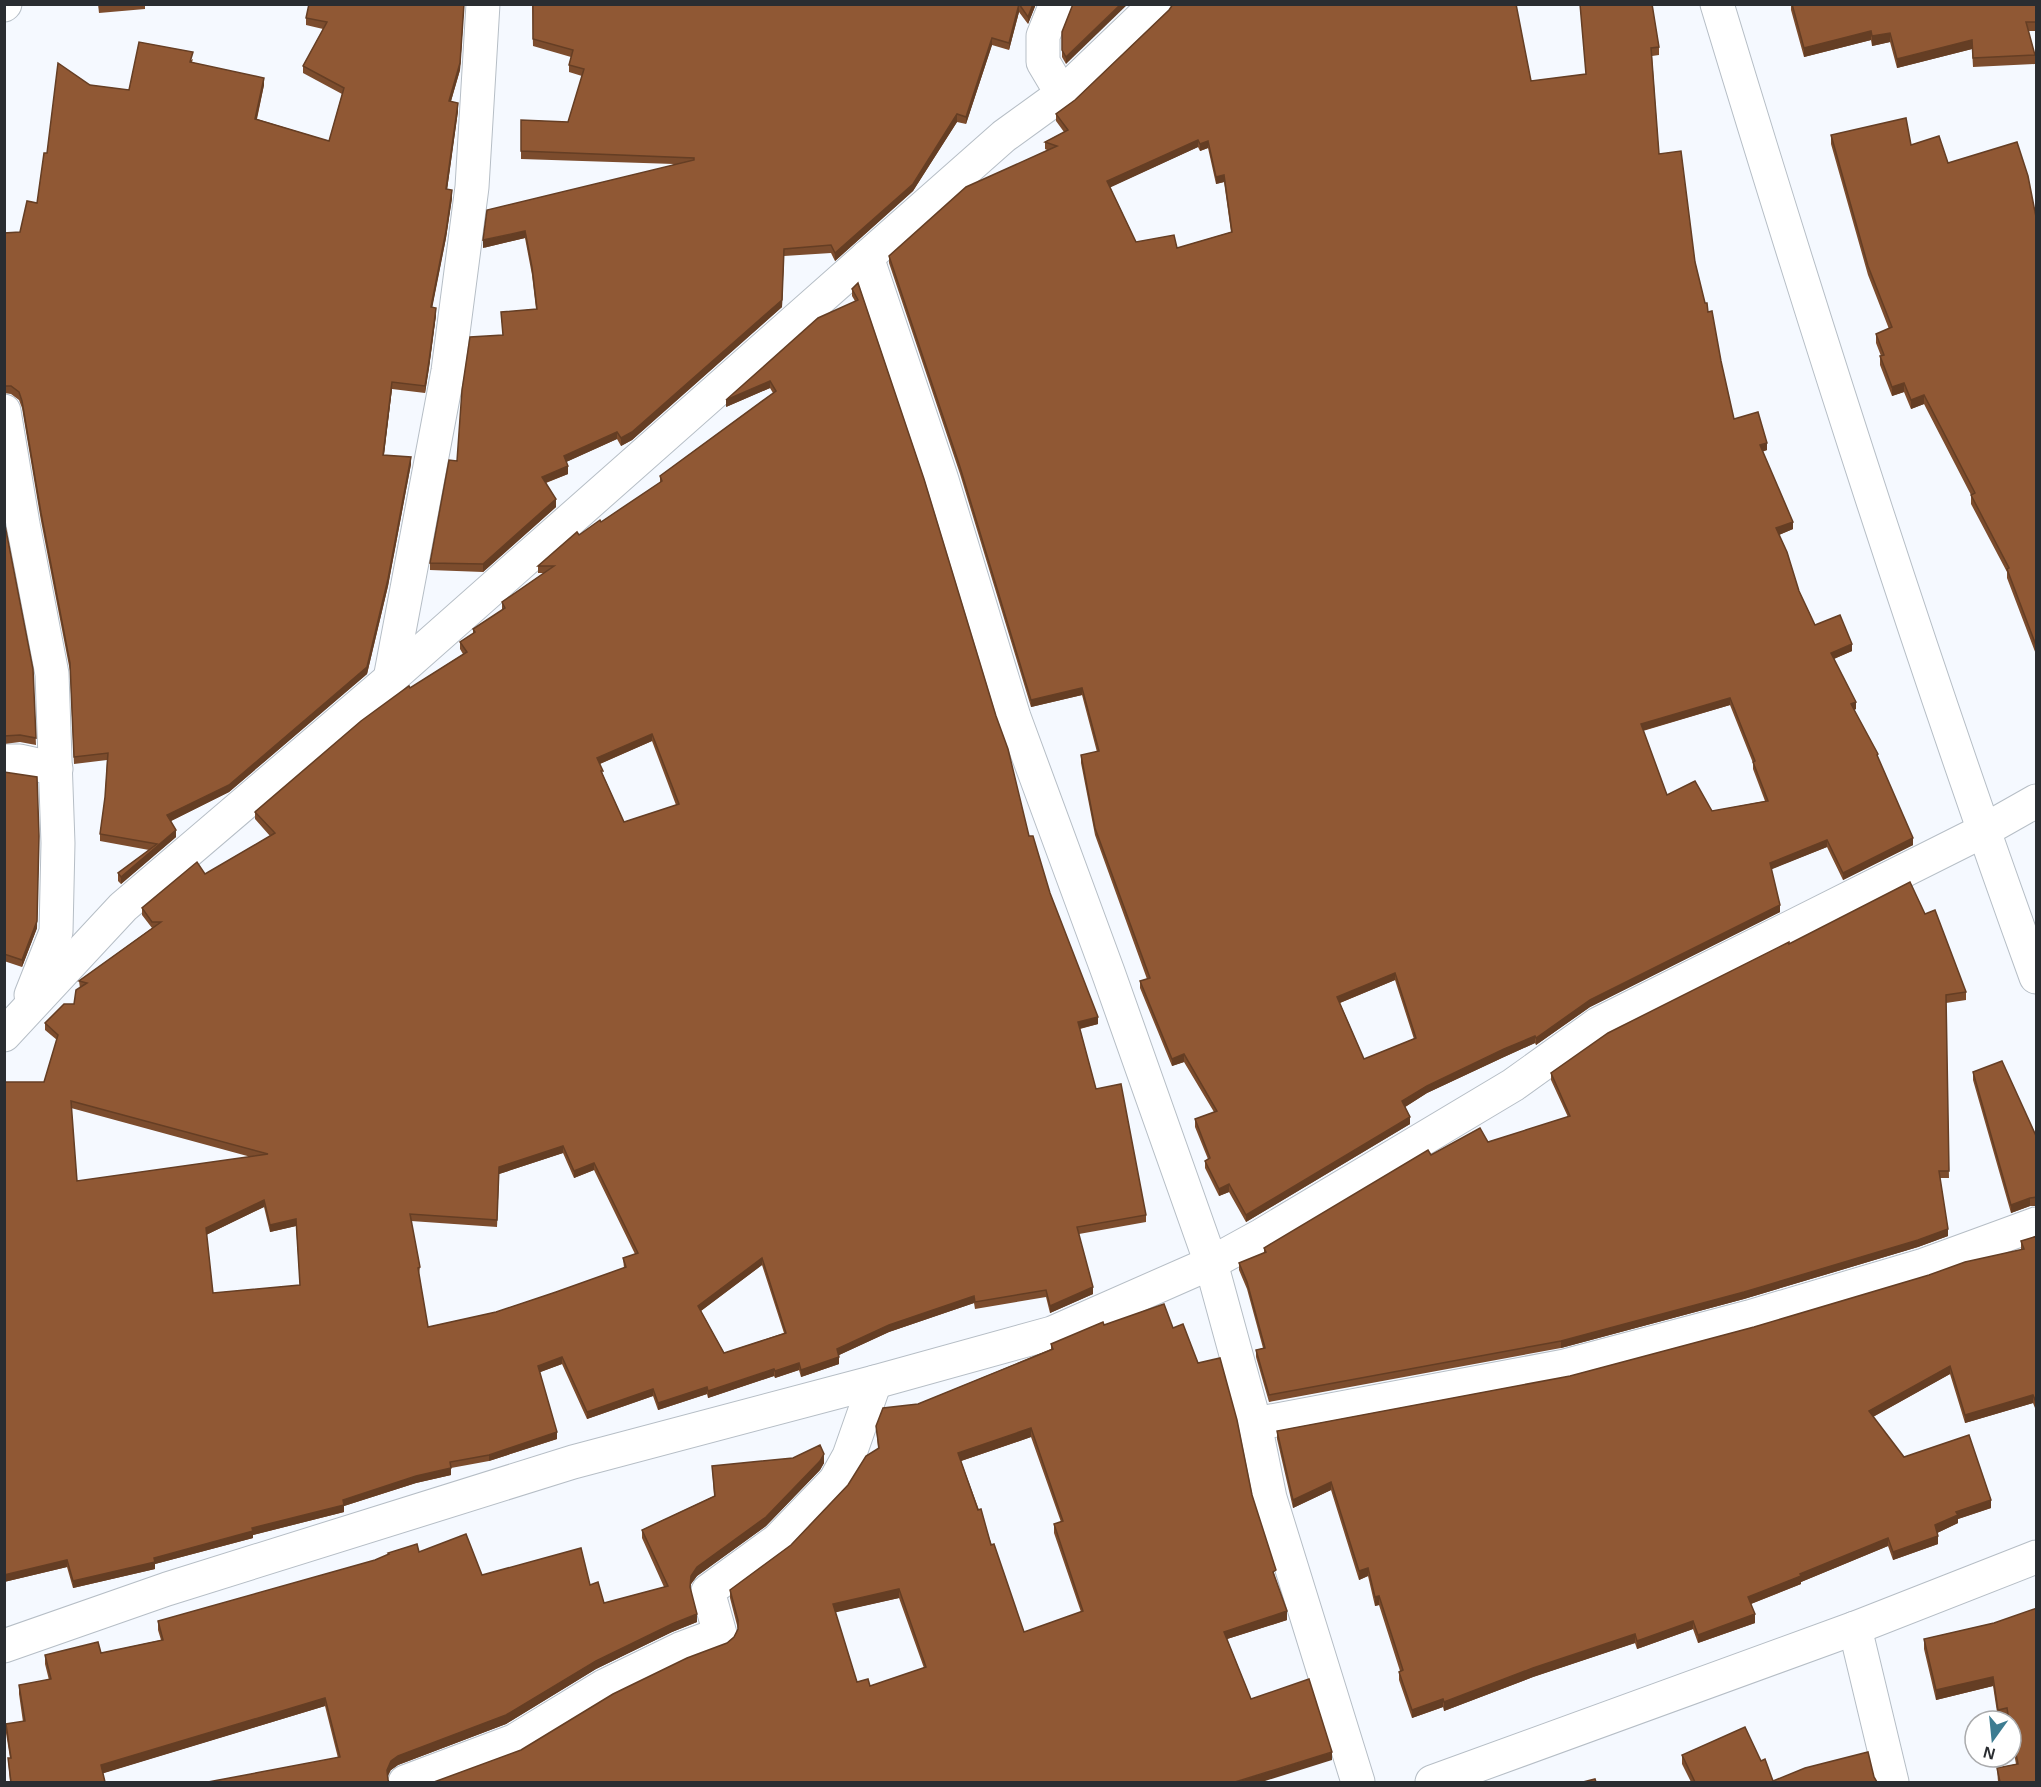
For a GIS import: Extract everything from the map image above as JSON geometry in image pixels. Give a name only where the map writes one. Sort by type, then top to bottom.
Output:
[{"type":"street","points":[[390,679],[448,371],[472,187],[483,4]]},
{"type":"street","points":[[1056,4],[1043,36],[1043,62],[1062,94]]},
{"type":"street","points":[[15,1023],[123,907],[390,679],[1004,136],[1062,94],[1156,4]]},
{"type":"street","points":[[1717,4],[1836,391],[1983,831],[2037,977]]},
{"type":"street","points":[[867,258],[942,480],[1014,717],[1112,983],[1211,1263],[1255,1424],[1270,1498],[1358,1782]]},
{"type":"street","points":[[4,411],[52,674],[58,843],[56,932],[15,1023]]},
{"type":"street","points":[[4,761],[20,760],[56,769]]},
{"type":"street","points":[[4,1646],[167,1589],[573,1462],[1052,1333],[1211,1263],[1513,1085],[1598,1024],[1983,831],[2037,801]]},
{"type":"street","points":[[1255,1424],[1565,1366],[1749,1317],[1902,1271],[2037,1224]]},
{"type":"street","points":[[405,1782],[514,1741],[604,1686],[680,1649],[720,1634],[708,1591],[778,1540],[835,1481],[849,1456],[874,1382]]},
{"type":"street","points":[[1432,1782],[1855,1628],[2037,1557]]},
{"type":"street","points":[[1855,1628],[1893,1782]]},
{"type":"building","points":[[309,4],[464,4],[460,63],[449,101],[458,103],[446,189],[452,190],[431,307],[436,308],[425,386],[392,382],[383,455],[411,457],[388,579],[367,667],[229,785],[167,815],[176,830],[121,877],[118,873],[157,844],[100,834],[108,753],[74,757],[70,663],[22,401],[19,392],[11,386],[4,386],[4,233],[20,232],[27,201],[37,203],[44,153],[47,153],[58,63],[90,85],[129,90],[139,42],[193,52],[190,62],[264,78],[255,119],[329,141],[344,88],[303,66],[327,22],[306,18]]},
{"type":"building","points":[[533,4],[1019,4],[1009,43],[992,38],[966,117],[957,114],[913,184],[835,253],[831,245],[784,249],[782,300],[632,432],[621,438],[617,432],[564,456],[568,466],[542,477],[556,499],[483,564],[430,563],[449,460],[457,461],[462,390],[470,337],[503,335],[501,312],[537,309],[525,231],[483,240],[487,210],[694,160],[694,158],[521,151],[521,120],[568,122],[584,69],[569,65],[573,50],[533,39]]},
{"type":"building","points":[[1019,4],[1033,4],[1028,17]]},
{"type":"building","points":[[1073,4],[1121,4],[1066,57],[1062,50],[1062,32]]},
{"type":"building","points":[[1173,4],[1516,4],[1531,81],[1586,74],[1580,4],[1652,4],[1659,47],[1651,48],[1659,154],[1681,151],[1695,262],[1708,312],[1712,311],[1734,419],[1758,412],[1767,443],[1760,445],[1793,522],[1776,528],[1787,552],[1799,591],[1815,625],[1840,615],[1852,644],[1831,653],[1856,702],[1851,704],[1878,754],[1913,838],[1843,873],[1827,840],[1770,863],[1780,905],[1590,1000],[1536,1038],[1535,1036],[1504,1049],[1427,1086],[1402,1101],[1410,1117],[1246,1215],[1229,1184],[1219,1189],[1205,1161],[1210,1158],[1195,1119],[1217,1111],[1184,1054],[1172,1059],[1140,981],[1150,978],[1095,828],[1081,755],[1099,751],[1082,688],[1031,700],[960,467],[889,256],[966,187],[1057,146],[1045,142],[1068,130],[1056,114],[1075,100]],"holes":[[[1198,140],[1200,144],[1208,141],[1216,177],[1224,175],[1232,232],[1177,248],[1174,235],[1136,242],[1107,181]],[[1730,698],[1768,801],[1712,811],[1695,781],[1667,795],[1641,724]],[[1395,973],[1416,1038],[1364,1059],[1337,997]]]},
{"type":"building","points":[[1792,4],[2037,4],[2037,22],[2026,22],[2035,55],[1973,58],[1972,40],[1897,59],[1890,33],[1872,36],[1871,31],[1804,48]]},
{"type":"building","points":[[1906,118],[1911,145],[1939,136],[1948,163],[2017,142],[2028,176],[2037,222],[2037,648],[2007,569],[2009,568],[1971,495],[1975,493],[1924,395],[1911,400],[1904,383],[1892,387],[1880,356],[1884,355],[1876,334],[1892,327],[1868,266],[1831,135]]},
{"type":"building","points":[[858,283],[924,479],[1008,749],[1029,836],[1033,836],[1050,893],[1098,1017],[1078,1022],[1096,1089],[1121,1084],[1146,1215],[1077,1227],[1093,1287],[1050,1306],[1046,1290],[975,1302],[974,1296],[889,1325],[837,1349],[839,1357],[801,1370],[799,1363],[708,1391],[707,1387],[658,1403],[653,1389],[587,1412],[562,1357],[538,1366],[557,1432],[489,1455],[450,1462],[451,1468],[416,1476],[343,1500],[344,1505],[252,1528],[253,1531],[154,1558],[155,1562],[73,1581],[67,1560],[4,1575],[4,1082],[44,1082],[58,1035],[45,1023],[64,1004],[74,1004],[76,990],[87,983],[79,981],[161,922],[152,922],[142,908],[197,862],[205,874],[275,833],[255,812],[361,721],[409,686],[410,688],[467,652],[460,642],[475,632],[473,629],[505,608],[502,602],[554,566],[538,566],[577,532],[579,535],[600,520],[601,522],[662,481],[660,476],[776,391],[770,381],[726,400],[818,318],[858,300],[852,289]],"holes":[[[652,734],[679,804],[624,822],[597,758]],[[71,1101],[268,1154],[77,1181]],[[563,1146],[574,1171],[594,1163],[638,1253],[623,1258],[626,1267],[556,1292],[496,1312],[428,1327],[410,1214],[497,1220],[499,1167]],[[264,1200],[270,1225],[296,1219],[300,1285],[213,1293],[206,1228]],[[762,1258],[786,1333],[724,1353],[698,1306]]]},
{"type":"building","points":[[4,520],[33,669],[36,738],[20,735],[4,736]]},
{"type":"building","points":[[4,772],[37,777],[39,836],[37,921],[22,960],[4,954]]},
{"type":"building","points":[[1910,882],[1925,914],[1935,910],[1966,992],[1946,995],[1949,1171],[1939,1171],[1948,1229],[1744,1292],[1561,1341],[1269,1395],[1256,1350],[1265,1348],[1247,1282],[1239,1263],[1266,1252],[1264,1248],[1428,1150],[1431,1155],[1480,1128],[1488,1142],[1570,1116],[1551,1073],[1608,1033]]},
{"type":"building","points":[[2002,1061],[2037,1138],[2037,1197],[2011,1205],[1973,1072]]},
{"type":"building","points":[[2037,1236],[2037,1405],[2033,1395],[1965,1415],[1950,1366],[1869,1411],[1904,1457],[1969,1435],[1991,1500],[1956,1512],[1958,1515],[1935,1525],[1938,1536],[1893,1552],[1888,1538],[1748,1597],[1755,1614],[1698,1635],[1693,1621],[1637,1641],[1635,1634],[1533,1668],[1444,1702],[1443,1699],[1412,1710],[1399,1672],[1403,1670],[1379,1596],[1375,1597],[1368,1568],[1359,1571],[1331,1482],[1293,1500],[1277,1431],[1570,1376],[1754,1327],[1929,1275],[1965,1262],[2024,1249],[2021,1241]]},
{"type":"building","points":[[1164,1304],[1173,1328],[1183,1324],[1198,1363],[1220,1358],[1237,1420],[1252,1495],[1276,1570],[1273,1572],[1287,1611],[1224,1632],[1251,1699],[1309,1679],[1332,1752],[1235,1782],[434,1782],[521,1750],[613,1694],[687,1658],[727,1643],[738,1629],[738,1620],[730,1590],[791,1545],[848,1485],[866,1456],[879,1448],[876,1426],[883,1408],[918,1404],[1053,1349],[1051,1344],[1103,1322],[1104,1325]],"holes":[[[1031,1428],[1063,1521],[1054,1524],[1083,1611],[1024,1632],[994,1544],[991,1545],[981,1509],[978,1510],[958,1453]],[[899,1589],[926,1667],[870,1686],[868,1679],[857,1682],[833,1604]]]},
{"type":"building","points":[[820,1445],[824,1454],[820,1461],[766,1517],[697,1567],[691,1576],[690,1587],[697,1614],[596,1661],[506,1715],[398,1756],[391,1761],[387,1770],[389,1782],[208,1782],[340,1757],[325,1698],[101,1765],[105,1782],[11,1782],[8,1758],[11,1758],[6,1724],[25,1721],[19,1685],[51,1679],[45,1655],[98,1642],[101,1653],[163,1640],[158,1621],[375,1560],[388,1553],[417,1544],[419,1552],[466,1534],[482,1575],[581,1548],[590,1585],[598,1582],[604,1603],[668,1586],[642,1530],[715,1496],[712,1466],[793,1458]]},
{"type":"building","points":[[2037,1608],[2037,1782],[2000,1782],[1997,1769],[2023,1769],[2023,1709],[1998,1709],[1993,1677],[1936,1690],[1924,1639],[1994,1623]]},
{"type":"building","points":[[1745,1727],[1761,1761],[1765,1759],[1773,1781],[1805,1768],[1868,1752],[1877,1782],[1695,1782],[1682,1755]]}]
